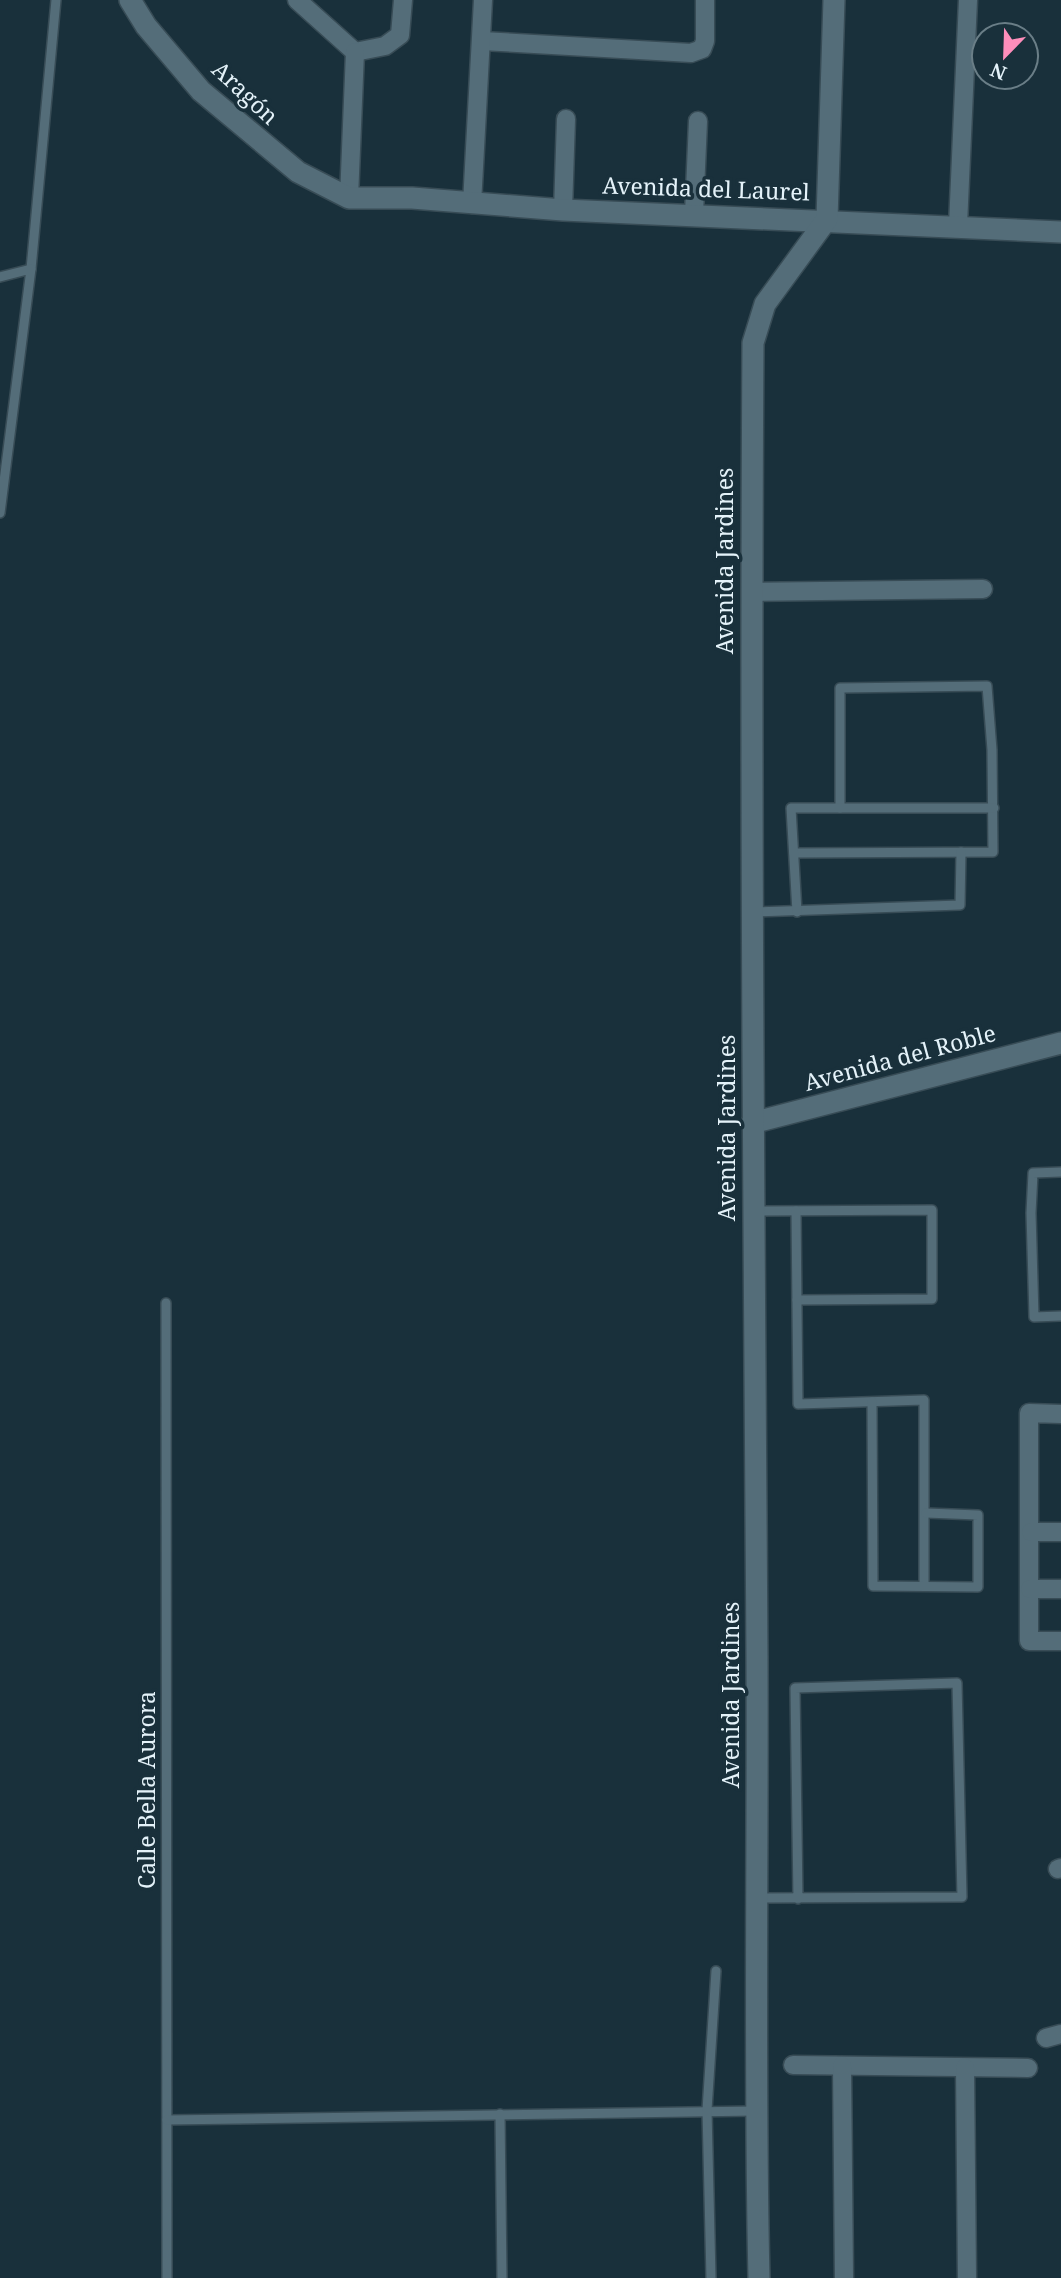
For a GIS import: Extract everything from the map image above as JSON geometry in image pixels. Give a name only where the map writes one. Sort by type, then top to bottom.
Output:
[{"type":"street","name":"Aragón","points":[[130,0],[146,26],[201,91],[298,172],[349,198]]},
{"type":"street","points":[[297,0],[355,52]]},
{"type":"street","points":[[355,52],[385,46],[400,35],[402,0]]},
{"type":"street","points":[[472,204],[483,0]]},
{"type":"street","points":[[482,41],[691,53],[702,49],[705,41],[705,0]]},
{"type":"street","points":[[827,219],[834,0]]},
{"type":"street","points":[[958,225],[968,0]]},
{"type":"street","points":[[349,198],[355,52]]},
{"type":"street","points":[[563,210],[566,119]]},
{"type":"street","points":[[694,214],[698,121]]},
{"type":"street","name":"Avenida del Laurel","points":[[349,198],[412,198],[563,210],[827,219],[1061,232]]},
{"type":"street","name":"Avenida Jardines","points":[[759,2278],[755,2111],[759,1898],[752,1123],[753,343],[765,304],[827,219]]},
{"type":"street","points":[[751,592],[982,589]]},
{"type":"street","name":"Avenida del Roble","points":[[752,1123],[1061,1043]]},
{"type":"street","points":[[1061,1414],[1029,1413],[1029,1641],[1061,1641]]},
{"type":"street","points":[[1031,1532],[1061,1532]]},
{"type":"street","points":[[1030,1589],[1061,1589]]},
{"type":"street","points":[[793,2066],[1028,2068]]},
{"type":"street","points":[[842,2066],[844,2278]]},
{"type":"street","points":[[965,2068],[967,2278]]},
{"type":"lane","points":[[0,513],[31,269],[56,0]]},
{"type":"lane","points":[[0,278],[31,269]]},
{"type":"lane","points":[[794,852],[993,852],[994,808],[987,686],[839,688],[840,808]]},
{"type":"lane","points":[[797,912],[791,808],[994,808]]},
{"type":"lane","points":[[752,912],[960,905],[961,852]]},
{"type":"lane","points":[[1061,1172],[1033,1173],[1031,1213],[1034,1317],[1061,1316]]},
{"type":"lane","points":[[754,1211],[932,1210],[932,1299],[797,1300]]},
{"type":"lane","points":[[796,1211],[798,1404],[923,1401],[926,1513],[924,1586]]},
{"type":"lane","name":"Calle Bella Aurora","points":[[166,1303],[167,2278]]},
{"type":"lane","points":[[872,1402],[873,1586],[978,1587],[978,1515],[926,1513]]},
{"type":"lane","points":[[759,1898],[798,1899],[962,1897],[957,1683],[794,1688],[798,1899]]},
{"type":"lane","points":[[711,2278],[707,2110],[716,1971]]},
{"type":"lane","points":[[167,2120],[755,2111]]},
{"type":"lane","points":[[500,2115],[502,2278]]}]
